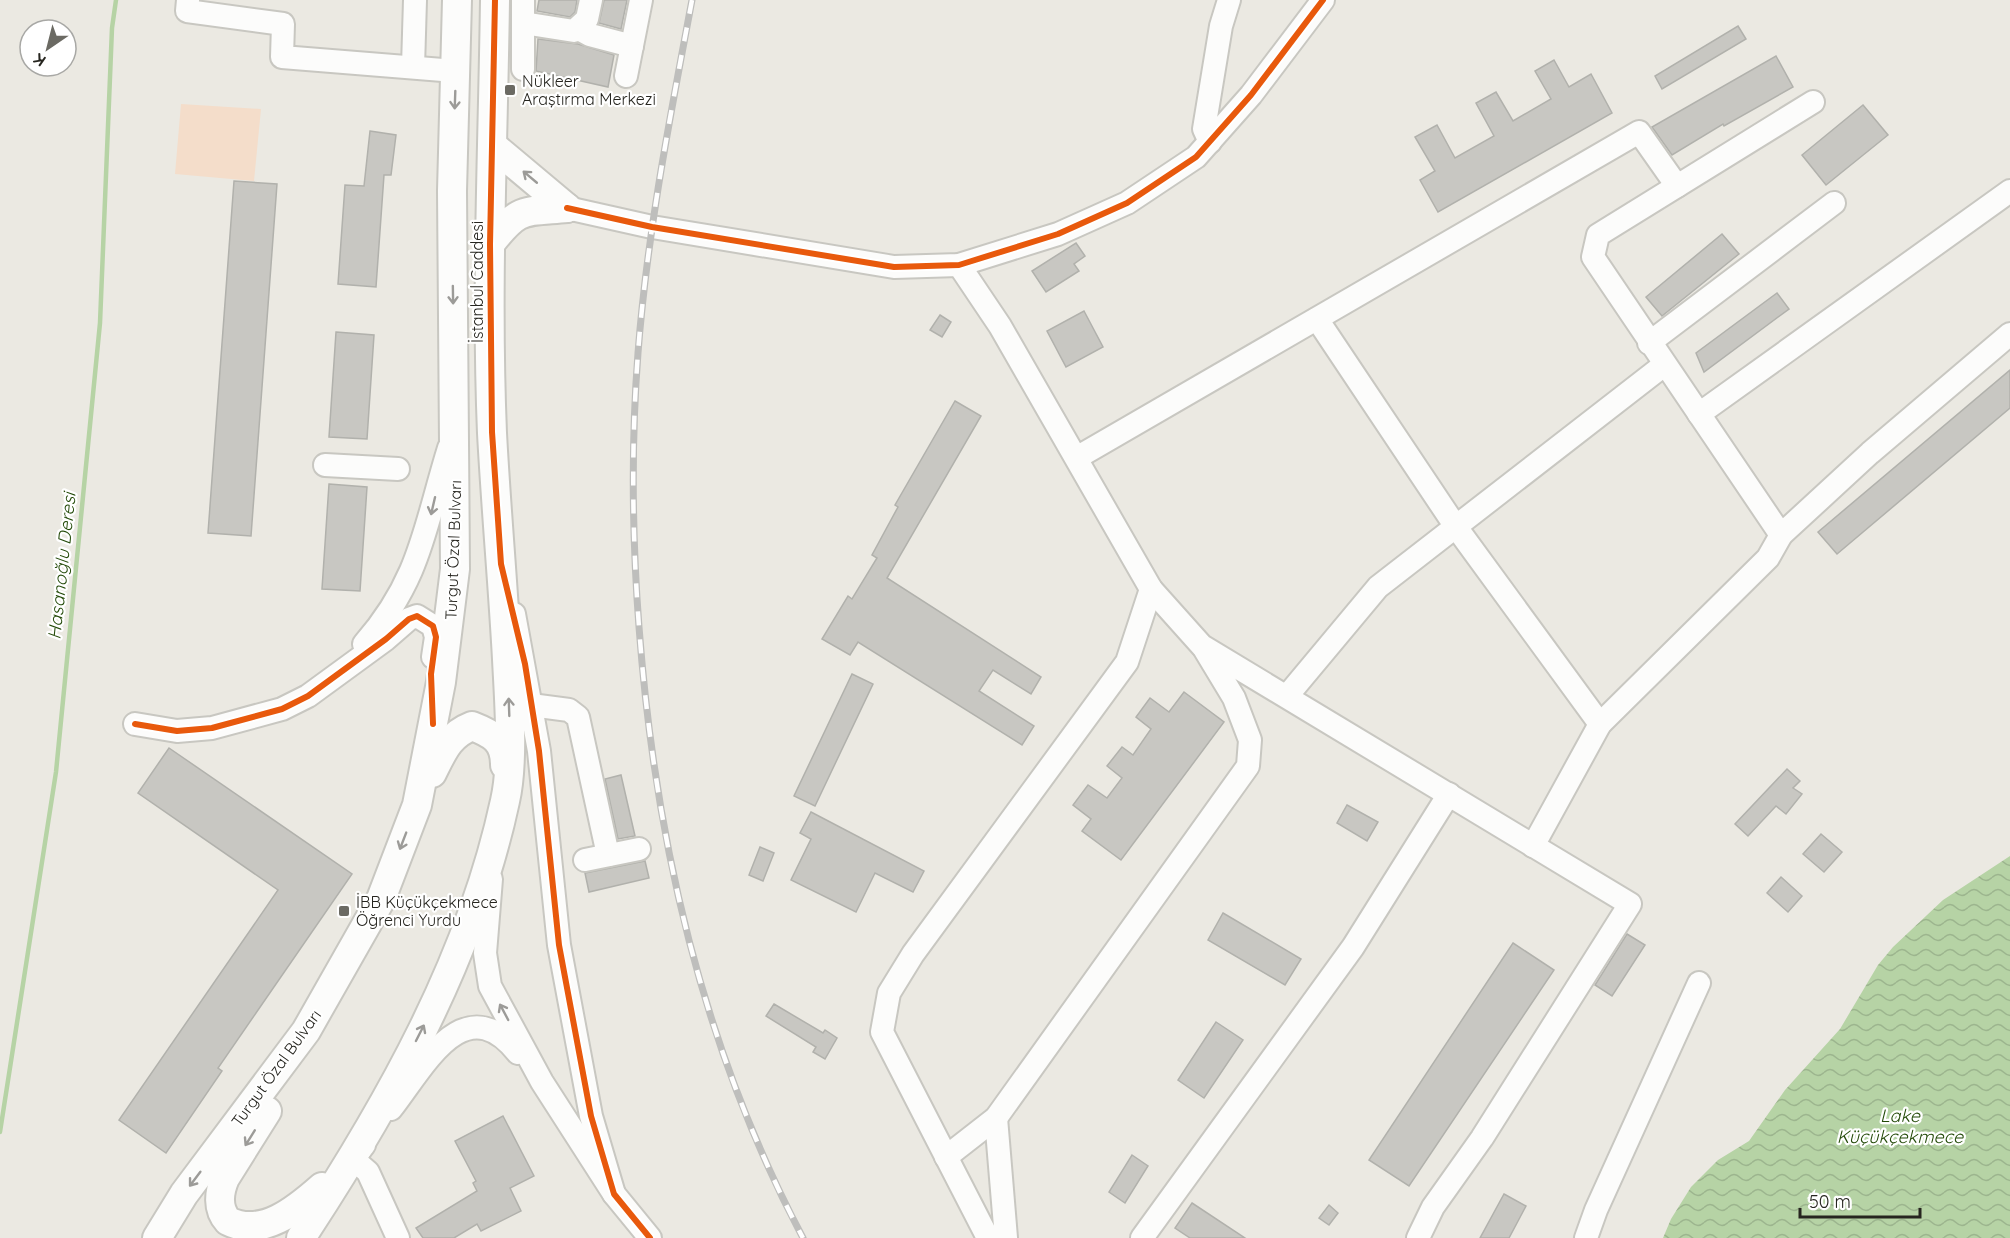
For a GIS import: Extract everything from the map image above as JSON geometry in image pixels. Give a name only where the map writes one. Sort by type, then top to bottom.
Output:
[{"type":"main road","name":"Turgut Özal Bulvarı","points":[[157,1237],[184,1194],[306,1031],[381,899],[417,805],[450,624],[456,569],[452,190],[457,0]]},
{"type":"main road","name":"İstanbul Caddesi","points":[[495,0],[490,244],[492,432],[501,564]]},
{"type":"main road","points":[[493,146],[567,208]]},
{"type":"main road","points":[[490,244],[509,220],[523,211],[567,208]]},
{"type":"main road","points":[[301,1238],[353,1159],[422,1030],[480,900],[507,797],[510,712],[501,564]]},
{"type":"main road","points":[[417,805],[446,744],[456,732],[472,726],[492,734],[501,742],[505,759],[507,797]]},
{"type":"main road","points":[[306,1031],[269,1108],[220,1189],[220,1205],[225,1218],[235,1228],[247,1234],[263,1236],[280,1226],[353,1159]]},
{"type":"street","points":[[188,0],[186,11],[284,24],[282,57],[455,70]]},
{"type":"street","points":[[413,67],[415,0]]},
{"type":"street","points":[[523,0],[523,69]]},
{"type":"street","points":[[523,23],[567,32],[579,29],[587,19],[591,0]]},
{"type":"street","points":[[626,76],[641,0]]},
{"type":"street","points":[[1210,142],[1204,129],[1221,26],[1228,0]]},
{"type":"street","points":[[567,208],[652,227],[894,267],[959,265],[1058,234],[1126,203],[1196,157],[1251,94],[1323,0]]},
{"type":"street","points":[[579,29],[590,35],[632,46]]},
{"type":"street","points":[[1781,535],[1593,257],[1598,235],[1813,102]]},
{"type":"street","points":[[1078,457],[1639,132],[1677,186]]},
{"type":"street","points":[[1699,414],[2010,190]]},
{"type":"street","points":[[1649,343],[1834,203]]},
{"type":"street","points":[[946,1157],[996,1118],[1248,766],[1250,740],[1234,698],[1202,646],[1151,589],[1078,457],[1000,326],[959,265]]},
{"type":"street","points":[[1317,319],[1456,527],[1600,724]]},
{"type":"street","points":[[1533,846],[1600,724],[1768,558],[1781,535],[1870,453],[2010,334]]},
{"type":"street","points":[[1287,696],[1378,587],[1664,365]]},
{"type":"street","points":[[340,671],[391,611],[411,573],[428,530],[454,429]]},
{"type":"street","points":[[325,465],[398,469]]},
{"type":"street","points":[[501,564],[539,751],[559,945],[591,1116],[614,1194]]},
{"type":"street","points":[[988,1238],[882,1032],[889,993],[913,954],[1127,662],[1151,589]]},
{"type":"street","points":[[135,724],[177,730],[212,728],[246,721],[282,709],[308,696],[386,639],[409,619],[417,616],[433,626],[436,637],[431,674],[433,724]]},
{"type":"street","points":[[1202,646],[1629,904],[1482,1138],[1433,1207],[1418,1238]]},
{"type":"street","points":[[531,705],[569,710],[578,717],[608,855]]},
{"type":"street","points":[[1142,1238],[1353,947],[1449,794]]},
{"type":"street","points":[[585,860],[639,849]]},
{"type":"street","points":[[492,853],[485,953],[490,986],[542,1082],[614,1194],[650,1238]]},
{"type":"street","points":[[1586,1238],[1596,1210],[1699,983]]},
{"type":"street","points":[[398,1238],[368,1172],[353,1159],[450,1035],[465,1027],[489,1029],[503,1036],[542,1082]]},
{"type":"street","points":[[996,1118],[1006,1238]]},
{"type":"shaded area","points":[[181,104],[261,109],[254,181],[175,174]]},
{"type":"water","name":"Lake Küçükçekmece","points":[[2010,856],[2010,1238],[1663,1238],[1671,1219],[1691,1187],[1718,1160],[1749,1141],[1785,1090],[1840,1029],[1878,965],[1893,947],[1943,900]]},
{"type":"building","points":[[539,0],[577,0],[575,12],[570,17],[537,11]]},
{"type":"building","points":[[604,0],[627,0],[621,29],[599,23]]},
{"type":"building","points":[[1738,26],[1746,39],[1662,89],[1655,76]]},
{"type":"building","points":[[538,39],[578,44],[614,55],[608,87],[536,71]]},
{"type":"building","points":[[1776,56],[1793,87],[1724,126],[1723,124],[1672,155],[1652,127]]},
{"type":"building","points":[[1554,60],[1569,87],[1591,74],[1612,113],[1438,212],[1420,180],[1435,171],[1415,137],[1437,125],[1455,158],[1494,136],[1476,103],[1496,92],[1513,121],[1551,99],[1535,71]]},
{"type":"building","points":[[1863,105],[1888,135],[1826,185],[1802,155]]},
{"type":"building","points":[[370,131],[396,135],[391,175],[384,175],[376,287],[338,284],[345,185],[364,186]]},
{"type":"building","points":[[234,181],[277,184],[251,536],[208,533]]},
{"type":"building","points":[[1722,234],[1739,254],[1662,316],[1646,297]]},
{"type":"building","points":[[1076,243],[1085,256],[1074,264],[1079,271],[1046,292],[1032,271]]},
{"type":"building","points":[[1777,293],[1789,309],[1704,372],[1696,353]]},
{"type":"building","points":[[1084,311],[1103,347],[1066,367],[1047,331]]},
{"type":"building","points":[[940,315],[951,322],[942,337],[930,330]]},
{"type":"building","points":[[336,332],[374,335],[367,439],[329,437]]},
{"type":"building","points":[[2010,370],[2010,408],[1837,554],[1818,532]]},
{"type":"building","points":[[955,401],[981,416],[887,578],[1041,677],[1031,694],[993,670],[979,691],[1034,726],[1022,745],[858,642],[850,655],[822,639],[848,596],[852,599],[877,558],[872,555],[898,507],[895,505]]},
{"type":"building","points":[[329,484],[367,487],[360,591],[322,589]]},
{"type":"building","points":[[852,674],[873,684],[815,806],[794,796]]},
{"type":"building","points":[[1184,692],[1224,722],[1121,860],[1082,831],[1091,819],[1073,805],[1088,785],[1107,798],[1122,778],[1107,766],[1122,747],[1133,755],[1151,729],[1136,717],[1150,698],[1169,712]]},
{"type":"building","points":[[169,748],[352,874],[218,1068],[222,1071],[166,1153],[119,1120],[278,890],[138,793]]},
{"type":"building","points":[[1787,769],[1800,781],[1793,788],[1802,794],[1786,814],[1776,806],[1748,836],[1735,824]]},
{"type":"building","points":[[621,775],[635,836],[618,839],[605,779]]},
{"type":"building","points":[[1347,805],[1378,822],[1367,841],[1337,823]]},
{"type":"building","points":[[811,812],[924,871],[913,892],[875,873],[856,912],[791,880],[811,839],[800,833]]},
{"type":"building","points":[[1821,834],[1842,852],[1824,872],[1803,854]]},
{"type":"building","points":[[760,847],[774,853],[763,881],[749,875]]},
{"type":"building","points":[[645,861],[649,878],[589,892],[585,873]]},
{"type":"building","points":[[1781,877],[1802,896],[1788,912],[1767,893]]},
{"type":"building","points":[[1223,913],[1301,959],[1285,985],[1208,940]]},
{"type":"building","points":[[1627,934],[1645,945],[1612,996],[1595,985]]},
{"type":"building","points":[[1513,943],[1554,970],[1409,1186],[1369,1160]]},
{"type":"building","points":[[774,1004],[823,1033],[825,1030],[837,1038],[825,1059],[813,1052],[816,1047],[766,1016]]},
{"type":"building","points":[[1216,1022],[1243,1040],[1204,1098],[1178,1080]]},
{"type":"building","points":[[503,1116],[534,1176],[510,1188],[521,1211],[481,1231],[477,1224],[454,1238],[423,1238],[416,1228],[477,1191],[473,1183],[476,1181],[455,1141]]},
{"type":"building","points":[[1132,1155],[1148,1166],[1125,1203],[1109,1192]]},
{"type":"building","points":[[1504,1194],[1526,1206],[1509,1238],[1480,1238]]},
{"type":"building","points":[[1192,1203],[1245,1238],[1190,1238],[1175,1228]]},
{"type":"building","points":[[1329,1205],[1338,1213],[1329,1225],[1319,1218]]},
{"type":"waterway","name":"Hasanoğlu Deresi","points":[[0,1132],[56,772],[100,323],[112,28],[116,0]]},
{"type":"railway","points":[[692,0],[653,220],[638,353],[633,490],[639,627],[646,707],[671,864],[689,941],[711,1017],[737,1092],[768,1166],[803,1238]]},
{"type":"cycle path","points":[[495,0],[490,244],[492,432],[501,564],[525,664],[539,751],[559,945],[591,1116],[614,1194],[650,1238]]},
{"type":"cycle path","points":[[567,208],[652,227],[894,267],[959,265],[1058,234],[1127,203],[1196,157],[1251,95],[1323,0]]},
{"type":"cycle path","points":[[135,724],[177,731],[212,728],[282,709],[308,696],[386,639],[409,619],[417,616],[433,626],[436,637],[431,674],[433,724]]},
{"type":"place","name":"Nükleer Araştırma Merkezi","points":[[510,90]]},
{"type":"place","name":"İBB Küçükçekmece Öğrenci Yurdu","points":[[344,911]]}]
